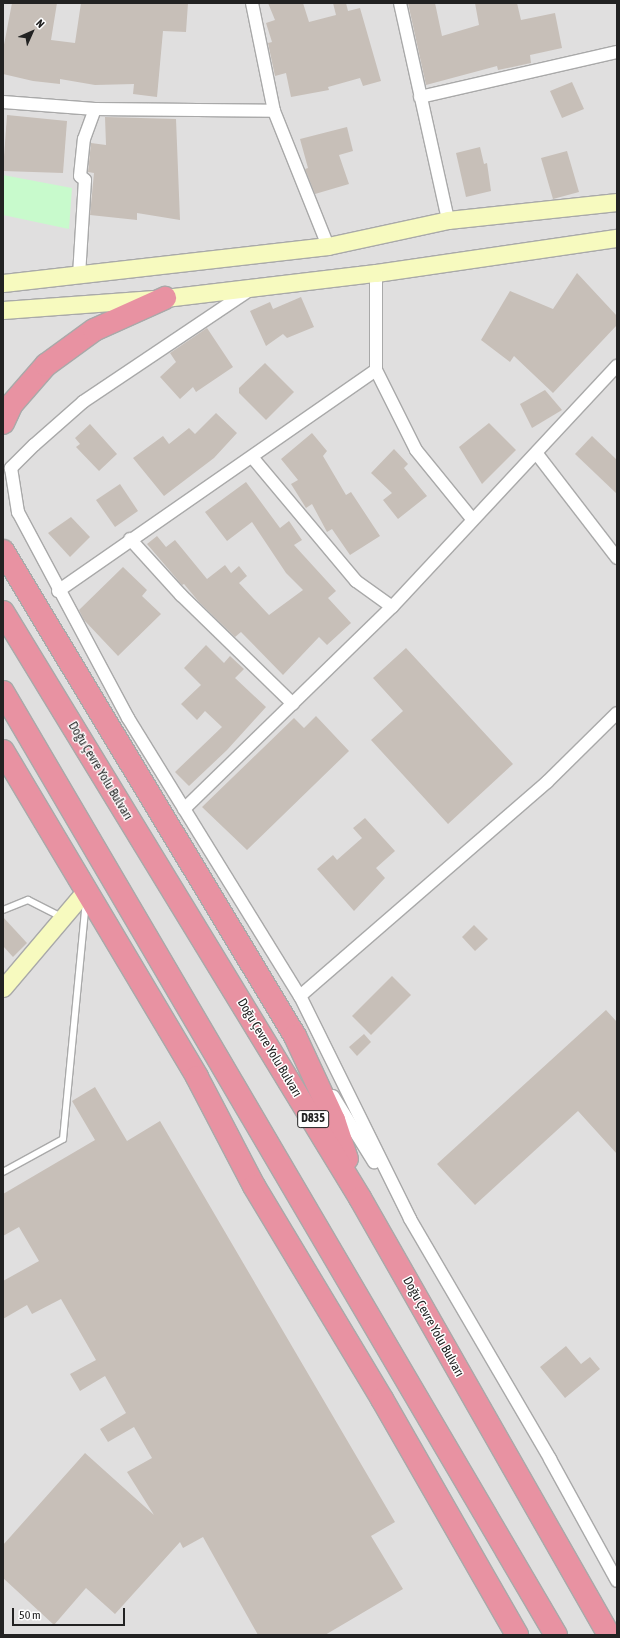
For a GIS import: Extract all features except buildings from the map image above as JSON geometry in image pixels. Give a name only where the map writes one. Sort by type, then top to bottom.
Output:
[{"type":"highway","points":[[3,423],[12,404],[46,365],[94,330],[165,298]]},
{"type":"highway","points":[[3,551],[295,1036],[334,1120],[360,1198]]},
{"type":"highway","name":"Doğu Çevre Yolu Bulvarı","points":[[3,612],[360,1198],[609,1635]]},
{"type":"highway","points":[[3,692],[556,1635]]},
{"type":"highway","points":[[3,751],[87,889],[197,1077],[254,1186],[382,1399],[517,1635]]},
{"type":"main road","points":[[3,283],[328,246],[448,220],[617,202]]},
{"type":"main road","points":[[3,310],[165,298],[253,288],[376,273],[617,238]]},
{"type":"main road","points":[[3,988],[87,889]]},
{"type":"street","points":[[252,3],[274,111],[328,246]]},
{"type":"street","points":[[400,3],[448,220]]},
{"type":"street","points":[[420,97],[617,52]]},
{"type":"street","points":[[3,102],[95,109],[274,111]]},
{"type":"street","points":[[79,275],[85,180],[80,176],[84,139],[95,109]]},
{"type":"street","points":[[376,273],[376,370],[416,450],[472,519]]},
{"type":"street","points":[[253,288],[83,402],[11,468],[18,512],[58,590],[128,718],[300,996],[410,1219]]},
{"type":"street","points":[[184,809],[392,607],[472,519],[537,454],[617,366]]},
{"type":"street","points":[[58,590],[376,370]]},
{"type":"street","points":[[537,454],[617,558]]},
{"type":"street","points":[[252,457],[356,581],[392,607]]},
{"type":"street","points":[[130,539],[181,595],[293,704]]},
{"type":"street","points":[[300,996],[547,782],[617,713]]},
{"type":"street","points":[[295,1036],[410,1219],[550,1459],[617,1581]]},
{"type":"lane","points":[[3,1172],[63,1139],[87,889]]},
{"type":"lane","points":[[3,910],[28,900],[63,918]]},
{"type":"shaded area","points":[[3,3],[617,3],[617,1635],[3,1635]]},
{"type":"green space","points":[[3,175],[72,188],[69,229],[3,215]]}]
